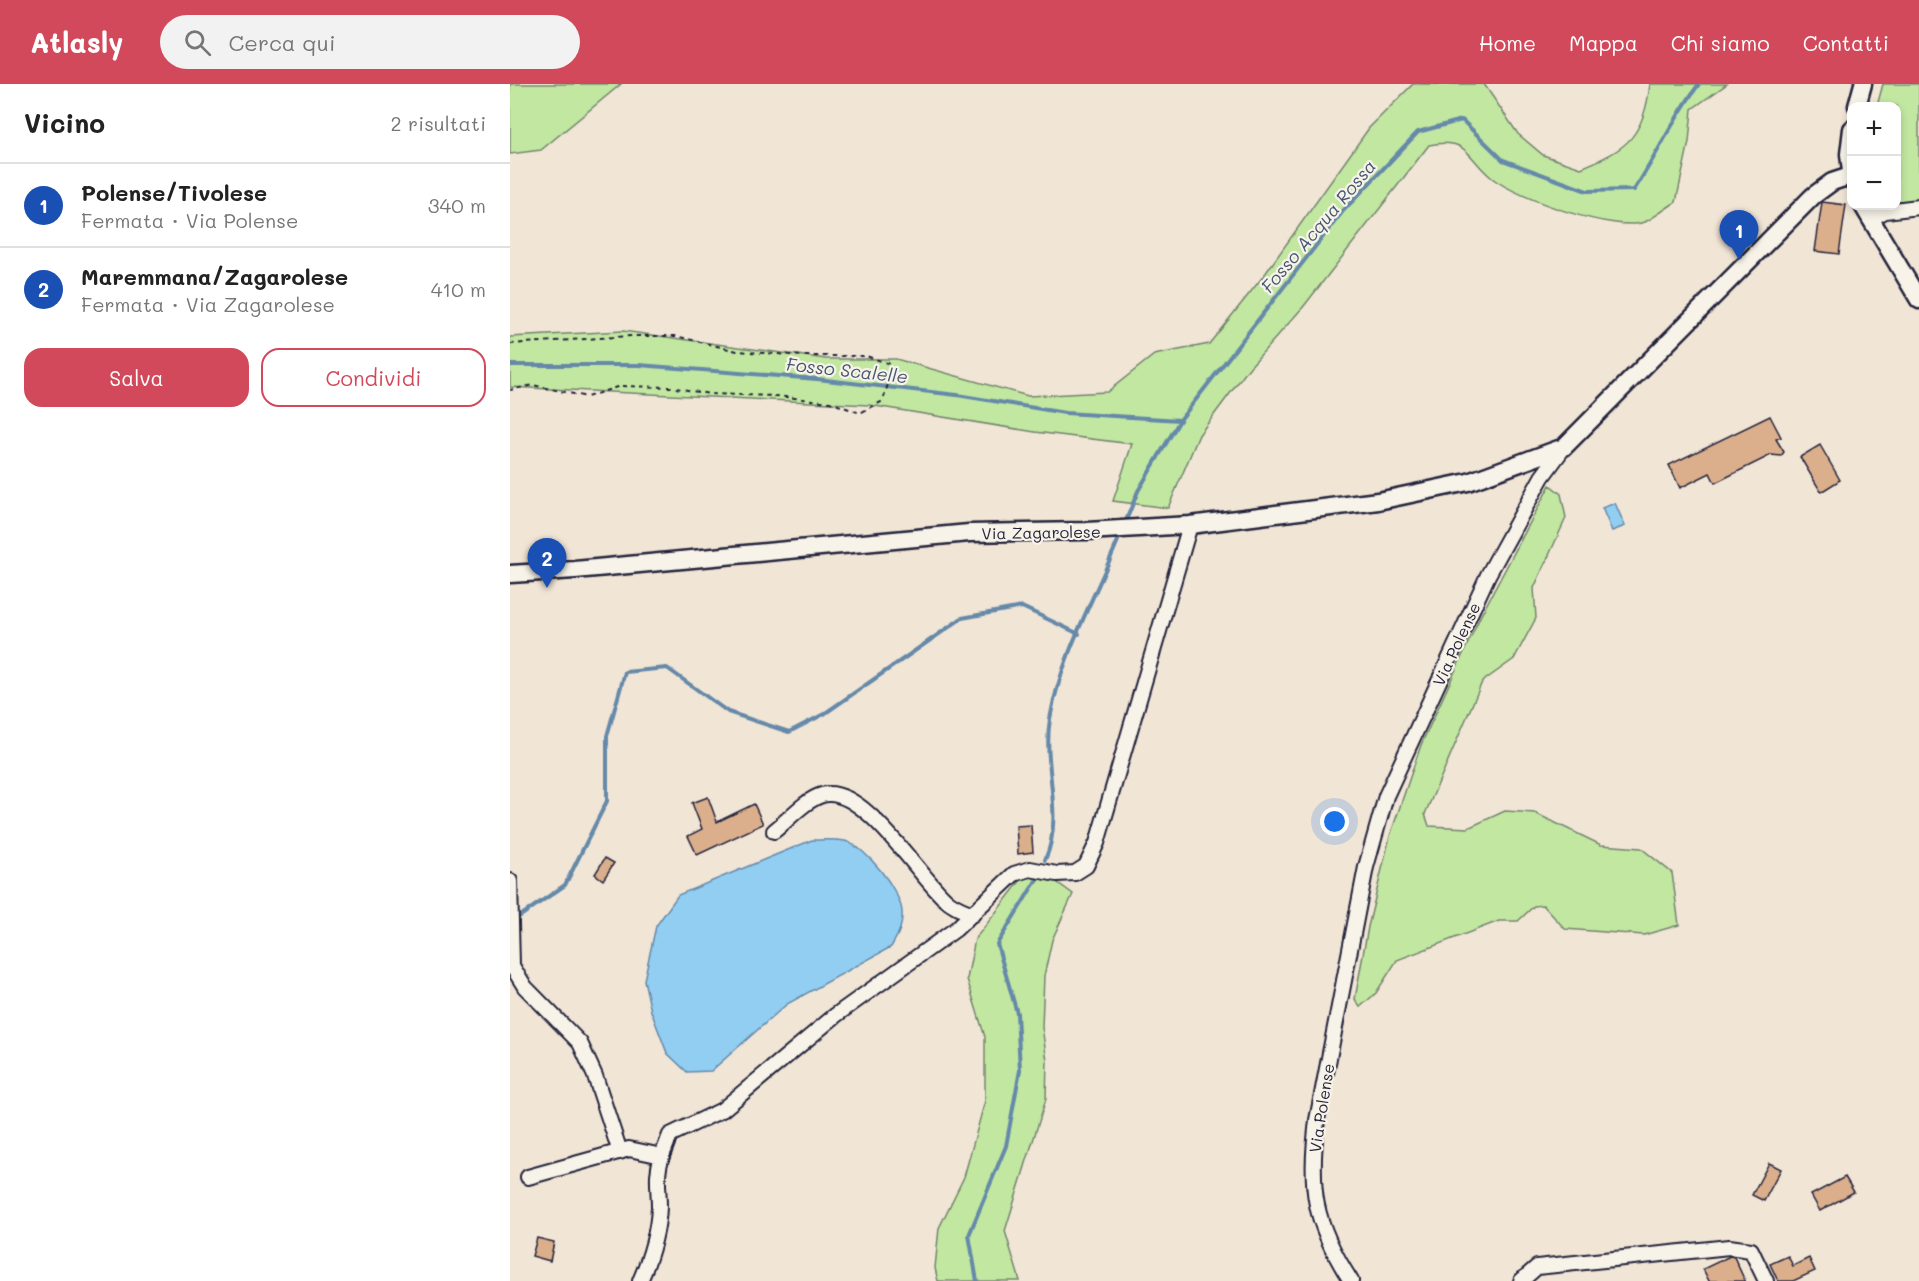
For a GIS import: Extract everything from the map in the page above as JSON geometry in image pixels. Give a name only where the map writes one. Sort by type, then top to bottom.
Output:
[{"type":"main road","points":[[1858,102],[1863,84]]},
{"type":"main road","name":"Via Polense","points":[[1564,447],[1813,196],[1833,182],[1847,179]]},
{"type":"main road","points":[[1867,212],[1919,300]]},
{"type":"main road","name":"Via Zagarolese","points":[[510,574],[969,533],[1087,531],[1190,525],[1415,495],[1496,473],[1564,447]]},
{"type":"street","points":[[1867,212],[1919,207]]},
{"type":"street","name":"Via Polense","points":[[1351,1281],[1332,1250],[1317,1215],[1313,1190],[1313,1161],[1317,1120],[1370,849],[1398,765],[1479,593],[1542,477],[1564,447]]},
{"type":"street","points":[[640,1281],[651,1254],[657,1227],[659,1208],[656,1173],[670,1135],[722,1110],[836,1015],[974,914],[1019,871],[1030,869],[1057,874],[1075,873],[1090,860],[1190,525]]},
{"type":"street","points":[[774,831],[817,797],[840,795],[851,801],[891,837],[944,898],[951,904],[974,914]]},
{"type":"street","points":[[510,881],[511,965],[525,987],[580,1043],[595,1077],[620,1152]]},
{"type":"street","points":[[528,1177],[629,1149],[662,1156]]},
{"type":"street","points":[[1521,1281],[1537,1267],[1729,1247],[1751,1250],[1766,1281]]},
{"type":"path","points":[[510,344],[631,336],[676,336],[737,351],[803,356],[866,356],[890,364],[890,377],[883,401],[860,413],[830,402],[776,396],[709,394],[671,387],[620,386],[587,397],[533,385],[510,390]]},
{"type":"green space","points":[[510,84],[621,84],[541,150],[510,154]]},
{"type":"green space","points":[[1413,84],[1484,84],[1518,134],[1543,155],[1581,168],[1611,154],[1631,138],[1643,116],[1650,84],[1727,84],[1692,109],[1689,142],[1676,202],[1645,222],[1612,223],[1543,204],[1492,178],[1460,147],[1442,143],[1429,145],[1304,306],[1249,368],[1199,435],[1168,508],[1113,501],[1132,444],[1035,432],[869,405],[510,387],[510,337],[623,331],[826,359],[896,359],[1028,396],[1107,392],[1154,355],[1209,344],[1265,274],[1369,128]]},
{"type":"green space","points":[[1883,84],[1919,84],[1919,202],[1901,204],[1901,102],[1878,102]]},
{"type":"green space","points":[[1550,485],[1561,494],[1566,518],[1534,588],[1536,618],[1514,659],[1482,682],[1425,814],[1429,826],[1468,828],[1505,811],[1535,813],[1601,845],[1641,848],[1672,873],[1679,925],[1644,935],[1565,929],[1543,905],[1534,906],[1518,921],[1499,921],[1397,960],[1376,993],[1360,1007],[1355,999],[1368,927],[1390,836],[1421,745],[1481,615]]},
{"type":"green space","points":[[1032,873],[1051,878],[1073,894],[1052,940],[1044,976],[1042,1027],[1047,1061],[1046,1099],[1005,1231],[1020,1281],[938,1281],[935,1268],[939,1228],[964,1177],[985,1101],[985,1037],[967,979],[975,939],[1021,880]]},
{"type":"water","points":[[1615,503],[1625,526],[1612,531],[1602,508]]},
{"type":"water","points":[[812,840],[845,841],[862,851],[881,870],[900,903],[902,912],[902,922],[896,938],[891,947],[787,1004],[711,1071],[687,1072],[667,1053],[651,1011],[644,980],[656,926],[678,895]]},
{"type":"building","points":[[1822,202],[1846,205],[1839,254],[1815,251]]},
{"type":"building","points":[[1770,416],[1781,437],[1776,439],[1784,452],[1781,456],[1771,455],[1715,483],[1710,473],[1680,488],[1669,465]]},
{"type":"building","points":[[1820,445],[1840,480],[1821,492],[1800,457]]},
{"type":"building","points":[[708,797],[717,822],[754,804],[763,824],[697,855],[688,836],[702,829],[692,803]]},
{"type":"building","points":[[1031,825],[1033,852],[1018,854],[1016,826]]},
{"type":"building","points":[[605,858],[614,863],[603,880],[595,874]]},
{"type":"building","points":[[1769,1163],[1781,1169],[1764,1201],[1752,1195]]},
{"type":"building","points":[[1845,1177],[1854,1192],[1820,1211],[1811,1195]]},
{"type":"building","points":[[537,1238],[554,1242],[550,1261],[532,1256]]},
{"type":"building","points":[[1730,1256],[1734,1257],[1745,1281],[1709,1281],[1703,1269]]},
{"type":"building","points":[[1788,1256],[1793,1266],[1809,1258],[1815,1271],[1793,1281],[1778,1281],[1770,1264]]},
{"type":"waterway","name":"Fosso Acqua Rossa","points":[[1125,523],[1138,491],[1180,420],[1343,211],[1418,132],[1462,120],[1503,160],[1587,191],[1634,190],[1699,84]]},
{"type":"waterway","name":"Fosso Scalelle","points":[[510,365],[639,365],[817,379],[957,395],[1065,413],[1180,420]]},
{"type":"waterway","name":"Fosso Acqua Rossa","points":[[1045,860],[1051,843],[1053,826],[1048,736],[1055,696],[1070,650],[1119,538]]},
{"type":"waterway","points":[[516,919],[565,885],[607,801],[607,736],[625,672],[667,668],[728,712],[789,732],[824,714],[962,618],[1022,607],[1079,634]]},
{"type":"waterway","name":"Fosso Acqua Rossa","points":[[977,1281],[969,1235],[1006,1146],[1020,1070],[1017,1013],[997,944],[1037,879]]},
{"type":"place","name":"Polense/Tivolese","points":[[1739,260]]},
{"type":"place","name":"Maremmana/Zagarolese","points":[[547,588]]}]
